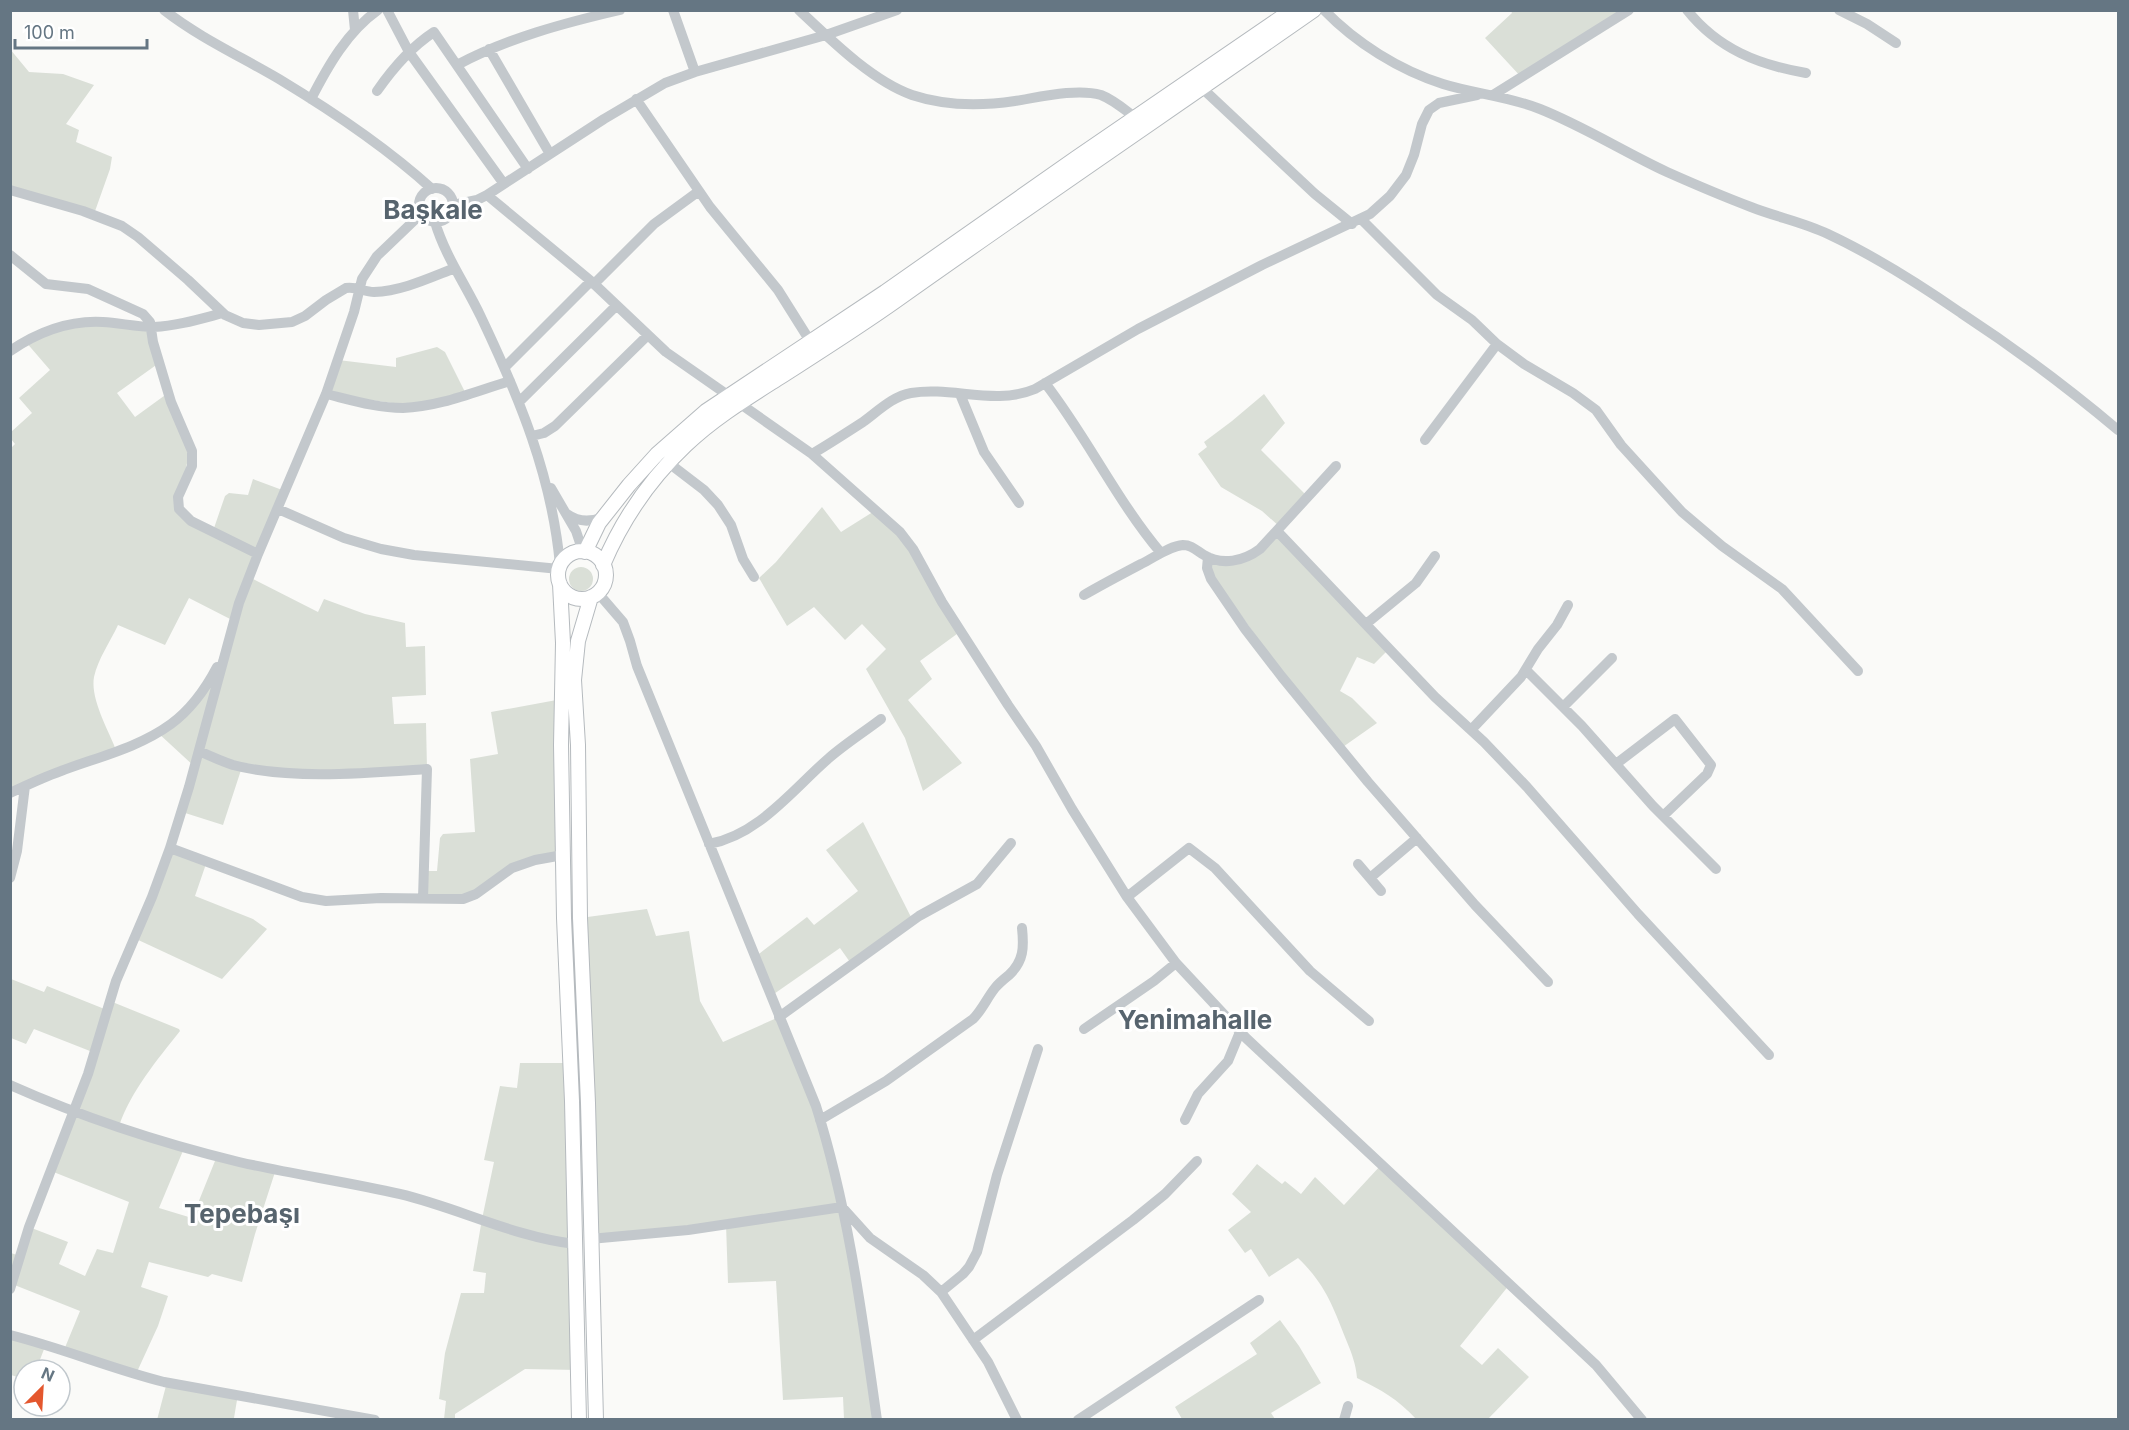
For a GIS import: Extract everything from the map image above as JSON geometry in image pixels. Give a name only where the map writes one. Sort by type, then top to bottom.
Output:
[{"type":"main road","points":[[734,399],[810,341],[885,292],[1292,10]]},
{"type":"main road","points":[[584,552],[603,517],[662,459],[691,423],[894,302],[1314,10]]},
{"type":"main road","points":[[603,565],[624,521],[662,459]]},
{"type":"main road","points":[[579,1419],[572,1101],[563,855],[561,745],[563,643],[559,567],[568,556],[584,552],[597,557],[605,573],[604,582],[595,595],[578,641],[574,680],[578,745],[580,918],[588,1093],[596,1419]]},
{"type":"main road","points":[[560,584],[571,596],[583,599],[595,595]]},
{"type":"street","points":[[164,10],[179,16],[197,34],[259,67],[311,99],[388,153],[432,189]]},
{"type":"street","points":[[353,10],[355,30]]},
{"type":"street","points":[[311,99],[337,53],[355,30],[378,10]]},
{"type":"street","points":[[387,10],[409,52],[504,184]]},
{"type":"street","points":[[457,65],[489,50],[546,29],[620,10]]},
{"type":"street","points":[[673,10],[695,72]]},
{"type":"street","points":[[799,10],[883,81],[912,95],[937,101],[980,104],[1055,94],[1093,94],[1101,95],[1118,104],[1136,118]]},
{"type":"street","points":[[453,205],[477,200],[487,195],[636,99],[665,83],[695,72],[826,35],[897,10]]},
{"type":"street","points":[[1324,10],[1340,27],[1356,39],[1402,67],[1443,84],[1541,109],[1666,171],[1752,208],[1811,226],[1859,250],[1940,298],[2006,343],[2053,376],[2118,430]]},
{"type":"street","points":[[1493,95],[1629,10]]},
{"type":"street","points":[[1687,10],[1705,31],[1733,50],[1761,63],[1806,73]]},
{"type":"street","points":[[1839,10],[1867,24],[1896,43]]},
{"type":"street","points":[[377,91],[409,52],[434,32],[528,169]]},
{"type":"street","points":[[489,50],[550,154]]},
{"type":"street","points":[[1202,88],[1303,183],[1356,221],[1437,295],[1472,320],[1497,344],[1524,364],[1573,393],[1596,410],[1621,446],[1682,512],[1722,546],[1782,589],[1858,671]]},
{"type":"street","points":[[812,454],[909,393],[1019,395],[1045,383],[1138,329],[1262,265],[1356,221],[1381,206],[1406,175],[1422,124],[1429,110],[1439,103],[1481,94]]},
{"type":"street","points":[[636,99],[728,231],[778,290],[810,341]]},
{"type":"street","points":[[432,189],[440,189],[448,193],[453,205],[448,218],[435,222],[427,219],[419,205],[421,197],[432,189]]},
{"type":"street","points":[[10,190],[83,210],[122,226],[188,280],[223,313],[250,325],[284,323],[305,316],[342,289],[349,287],[375,292],[399,288],[455,268]]},
{"type":"street","points":[[505,367],[654,224],[699,191]]},
{"type":"street","points":[[487,195],[592,282],[647,336],[687,369],[812,454],[900,532],[913,549],[942,602],[1036,746],[1127,897],[1176,963],[1240,1032],[1596,1365],[1642,1419]]},
{"type":"street","points":[[10,1289],[29,1227],[74,1112],[116,981],[170,848],[239,603],[326,394],[351,320],[359,288],[372,262],[422,213]]},
{"type":"street","points":[[435,222],[440,238],[505,367],[546,477],[580,540],[584,552]]},
{"type":"street","points":[[10,255],[46,284],[88,289],[143,314],[149,320],[153,342],[171,402],[192,451],[192,466],[178,497],[179,509],[191,520],[258,554]]},
{"type":"street","points":[[519,402],[616,306]]},
{"type":"street","points":[[10,351],[41,333],[82,322],[151,326],[183,323],[223,313]]},
{"type":"street","points":[[532,436],[544,433],[555,426],[647,336]]},
{"type":"street","points":[[1425,440],[1497,344]]},
{"type":"street","points":[[326,394],[368,404],[404,408],[428,405],[510,381]]},
{"type":"street","points":[[1045,383],[1071,418],[1134,520],[1161,553]]},
{"type":"street","points":[[960,394],[984,452],[1019,503]]},
{"type":"street","points":[[662,459],[694,482],[718,505],[731,525],[739,549],[754,577]]},
{"type":"street","points":[[1084,595],[1161,553],[1182,545],[1188,545],[1208,557],[1232,561],[1248,557],[1260,549],[1336,466]]},
{"type":"street","points":[[278,509],[344,538],[381,549],[414,555],[559,567],[546,477]]},
{"type":"street","points":[[565,513],[575,519],[585,521],[603,517]]},
{"type":"street","points":[[1277,531],[1564,828],[1638,914],[1769,1055]]},
{"type":"street","points":[[1366,624],[1416,583],[1435,556]]},
{"type":"street","points":[[1208,557],[1207,568],[1211,579],[1245,629],[1319,724],[1475,905],[1548,982]]},
{"type":"street","points":[[595,595],[619,616],[627,630],[637,666],[820,1120],[829,1148],[842,1207],[877,1419]]},
{"type":"street","points":[[1471,730],[1526,670],[1538,649],[1557,625],[1568,604]]},
{"type":"street","points":[[10,793],[63,770],[117,752],[170,724],[180,717],[201,692],[225,651]]},
{"type":"street","points":[[1563,707],[1612,658]]},
{"type":"street","points":[[1526,670],[1716,869]]},
{"type":"street","points":[[709,844],[729,839],[752,826],[828,759],[881,719]]},
{"type":"street","points":[[1616,764],[1675,719],[1711,765],[1707,774],[1663,816]]},
{"type":"street","points":[[199,751],[233,765],[279,771],[344,774],[427,769],[423,898]]},
{"type":"street","points":[[10,878],[19,838],[25,786]]},
{"type":"street","points":[[1370,878],[1418,838]]},
{"type":"street","points":[[779,1017],[919,916],[977,884],[1011,843]]},
{"type":"street","points":[[170,848],[312,900],[326,901],[381,898],[464,899],[476,894],[512,868],[547,857],[563,855]]},
{"type":"street","points":[[1127,897],[1189,848],[1215,868],[1310,971],[1369,1021]]},
{"type":"street","points":[[1358,864],[1381,891]]},
{"type":"street","points":[[820,1120],[886,1081],[973,1019],[996,987],[1020,961],[1024,946],[1022,928]]},
{"type":"street","points":[[1084,1029],[1154,981],[1176,963]]},
{"type":"street","points":[[1185,1120],[1198,1094],[1227,1061],[1240,1032]]},
{"type":"street","points":[[941,1292],[963,1274],[977,1252],[997,1175],[1038,1049]]},
{"type":"street","points":[[10,1085],[74,1112],[228,1159],[398,1194],[459,1211],[534,1237],[575,1244]]},
{"type":"street","points":[[973,1340],[1133,1221],[1165,1194],[1197,1161]]},
{"type":"street","points":[[590,1239],[688,1230],[842,1207]]},
{"type":"street","points":[[842,1207],[870,1238],[923,1275],[941,1292],[1008,1398],[1017,1419]]},
{"type":"street","points":[[1078,1419],[1259,1300]]},
{"type":"street","points":[[10,1335],[164,1382],[375,1419]]},
{"type":"street","points":[[1344,1419],[1348,1406]]},
{"type":"shaded area","points":[[1511,11],[1629,11],[1522,78],[1485,38],[1512,13]]},
{"type":"shaded area","points":[[10,49],[29,72],[63,74],[94,85],[66,124],[79,130],[76,142],[112,157],[94,214],[11,190]]},
{"type":"shaded area","points":[[63,326],[151,326],[159,363],[117,393],[135,417],[168,393],[190,446],[179,509],[213,531],[225,496],[229,493],[248,495],[253,479],[285,491],[249,577],[318,612],[324,599],[365,614],[405,623],[406,647],[425,646],[426,695],[392,697],[394,724],[426,723],[427,769],[376,772],[242,767],[223,825],[182,812],[195,767],[157,732],[170,724],[213,674],[234,621],[189,598],[165,645],[118,625],[101,657],[94,677],[95,695],[117,752],[11,793],[10,449],[15,444],[11,439],[11,432],[32,413],[19,398],[50,370],[25,341]]},
{"type":"shaded area","points":[[437,347],[445,352],[466,394],[415,406],[326,394],[338,360],[396,367],[396,358]]},
{"type":"shaded area","points":[[1264,394],[1285,423],[1261,450],[1308,497],[1280,527],[1262,511],[1221,487],[1198,454],[1207,447],[1204,442]]},
{"type":"shaded area","points":[[822,507],[841,532],[876,510],[900,532],[961,631],[920,661],[932,679],[908,700],[962,763],[923,791],[905,738],[866,669],[886,649],[862,624],[845,640],[814,607],[787,626],[759,578],[776,562]]},
{"type":"shaded area","points":[[1277,531],[1389,649],[1374,664],[1357,657],[1340,691],[1352,698],[1377,723],[1340,749],[1319,724],[1207,568],[1215,559],[1241,559]]},
{"type":"shaded area","points":[[581,567],[589,571],[593,579],[589,587],[581,591],[573,587],[569,579],[573,571]]},
{"type":"shaded area","points":[[562,699],[563,855],[535,860],[476,894],[423,898],[424,871],[437,871],[440,838],[443,834],[475,832],[470,759],[498,754],[491,712]]},
{"type":"shaded area","points":[[863,822],[913,921],[852,965],[840,948],[771,996],[755,957],[807,917],[814,925],[858,891],[826,850]]},
{"type":"shaded area","points":[[170,848],[207,861],[195,896],[253,919],[267,929],[222,979],[134,938]]},
{"type":"shaded area","points":[[647,909],[656,936],[689,931],[700,1001],[723,1042],[779,1017],[829,1148],[877,1419],[844,1419],[843,1397],[783,1400],[776,1281],[728,1283],[726,1224],[590,1239],[580,918]]},
{"type":"shaded area","points":[[11,979],[44,992],[47,986],[107,1010],[110,1001],[179,1029],[180,1031],[130,1100],[119,1126],[185,1146],[159,1208],[192,1218],[217,1156],[276,1169],[242,1282],[212,1274],[208,1277],[149,1262],[141,1287],[168,1296],[158,1326],[136,1374],[64,1350],[80,1311],[12,1284],[11,1289],[11,1253],[20,1256],[29,1227],[68,1242],[59,1264],[85,1276],[97,1249],[113,1253],[129,1202],[51,1171],[95,1053],[34,1029],[26,1044],[11,1038]]},
{"type":"shaded area","points":[[520,1063],[571,1063],[578,1370],[525,1369],[455,1414],[455,1419],[444,1419],[446,1401],[439,1399],[445,1353],[461,1293],[484,1293],[486,1273],[473,1271],[494,1162],[484,1160],[500,1086],[517,1088]]},
{"type":"shaded area","points":[[1257,1164],[1282,1184],[1285,1181],[1301,1194],[1315,1177],[1344,1205],[1381,1165],[1510,1284],[1460,1346],[1482,1365],[1498,1348],[1529,1377],[1488,1419],[1416,1419],[1389,1396],[1357,1378],[1352,1355],[1333,1307],[1308,1268],[1298,1258],[1269,1277],[1251,1249],[1245,1253],[1228,1230],[1251,1212],[1232,1194]]},
{"type":"shaded area","points":[[1280,1320],[1321,1383],[1271,1413],[1275,1419],[1182,1419],[1175,1407],[1257,1354],[1250,1343]]},
{"type":"shaded area","points":[[10,1335],[46,1344],[41,1358],[12,1358],[11,1375]]},
{"type":"shaded area","points":[[167,1382],[238,1394],[234,1418],[240,1419],[157,1420]]},
{"type":"district","name":"Başkale","points":[[433,210]]},
{"type":"district","name":"Yenimahalle","points":[[1195,1020]]},
{"type":"district","name":"Tepebaşı","points":[[242,1214]]}]
